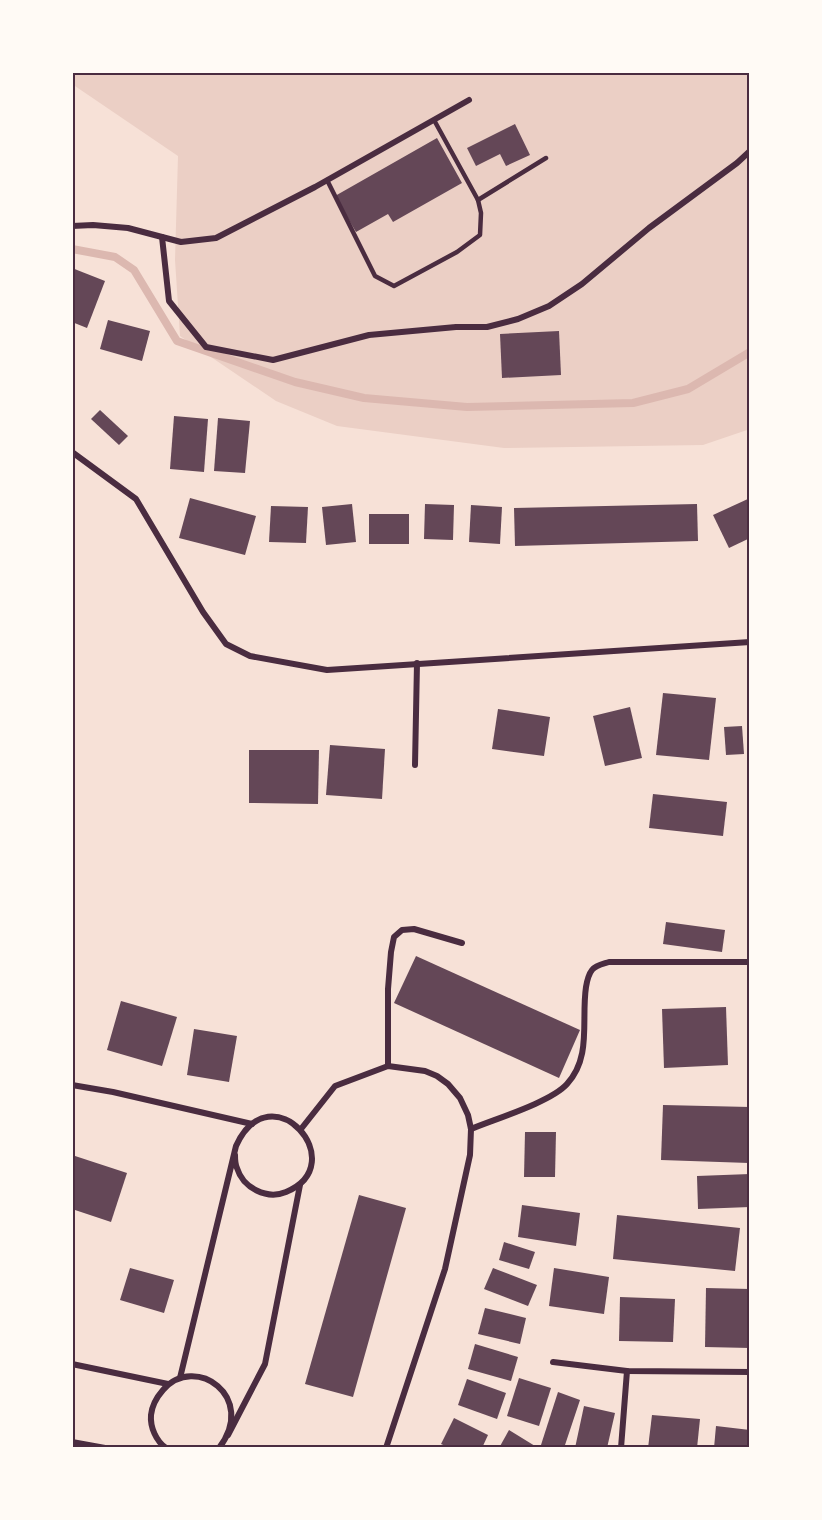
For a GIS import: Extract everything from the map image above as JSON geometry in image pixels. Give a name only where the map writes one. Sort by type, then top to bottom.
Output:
[{"type":"street","points":[[72,226],[128,228],[181,242],[216,238],[327,180],[469,100]]},
{"type":"street","points":[[162,237],[169,301],[206,346],[273,360],[369,335],[456,327],[487,327],[518,319],[549,306],[582,284],[615,255],[693,198],[750,151]]},
{"type":"street","points":[[72,452],[136,499],[203,612],[226,644],[250,656],[327,670],[750,642]]},
{"type":"street","points":[[415,765],[417,663]]},
{"type":"street","points":[[388,1066],[388,989],[394,937],[402,930],[414,929],[462,944]]},
{"type":"street","points":[[471,1129],[547,1098],[565,1087],[578,1071],[583,1053],[585,994],[588,978],[597,966],[609,962],[750,962]]},
{"type":"street","points":[[301,1129],[335,1086],[388,1066],[425,1071],[437,1076],[448,1084],[460,1098],[468,1116],[471,1129],[470,1155],[445,1269],[386,1448]]},
{"type":"street","points":[[72,1084],[252,1124]]},
{"type":"street","points":[[180,1378],[242,1133],[252,1124],[264,1118],[274,1117],[287,1120],[301,1129],[309,1140],[312,1160],[309,1171],[300,1185],[266,1364],[219,1448]]},
{"type":"street","points":[[235,1155],[237,1169],[243,1180],[261,1193],[269,1195],[284,1193],[300,1185]]},
{"type":"street","points":[[553,1362],[627,1371],[750,1372]]},
{"type":"street","points":[[72,1364],[168,1384]]},
{"type":"street","points":[[621,1448],[627,1371]]},
{"type":"street","points":[[166,1448],[154,1434],[151,1412],[155,1399],[168,1384],[180,1378],[196,1377],[210,1380],[219,1387],[231,1407],[232,1421],[228,1435]]},
{"type":"street","points":[[72,1442],[105,1448]]},
{"type":"lane","points":[[327,180],[375,276],[394,286],[458,252],[480,235],[481,213],[478,200],[434,120]]},
{"type":"lane","points":[[478,200],[546,158]]},
{"type":"shaded area","points":[[72,72],[750,72],[750,429],[703,445],[504,448],[337,426],[276,401],[180,336],[175,260],[178,156],[72,84]]},
{"type":"building","points":[[515,124],[530,155],[506,166],[500,154],[476,166],[467,148]]},
{"type":"building","points":[[437,138],[462,183],[393,222],[388,214],[356,232],[335,196]]},
{"type":"building","points":[[72,268],[105,281],[87,328],[72,322]]},
{"type":"building","points":[[108,320],[150,331],[142,361],[100,349]]},
{"type":"building","points":[[559,331],[561,375],[502,378],[500,334]]},
{"type":"building","points":[[100,410],[128,436],[119,445],[91,419]]},
{"type":"building","points":[[174,416],[208,419],[204,472],[170,469]]},
{"type":"building","points":[[218,418],[250,421],[245,473],[214,471]]},
{"type":"building","points":[[190,498],[256,516],[245,555],[179,538]]},
{"type":"building","points":[[750,498],[750,538],[729,548],[713,515]]},
{"type":"building","points":[[352,504],[356,542],[326,545],[322,507]]},
{"type":"building","points":[[425,504],[454,505],[453,540],[424,539]]},
{"type":"building","points":[[697,504],[698,541],[515,546],[514,508]]},
{"type":"building","points":[[471,505],[502,507],[500,544],[469,542]]},
{"type":"building","points":[[271,506],[308,507],[306,543],[269,542]]},
{"type":"building","points":[[369,514],[409,514],[409,544],[369,544]]},
{"type":"building","points":[[663,693],[716,698],[709,760],[656,755]]},
{"type":"building","points":[[630,707],[642,758],[605,766],[593,716]]},
{"type":"building","points":[[498,709],[550,717],[544,756],[492,749]]},
{"type":"building","points":[[742,726],[744,754],[726,755],[724,727]]},
{"type":"building","points":[[330,745],[385,749],[382,799],[326,795]]},
{"type":"building","points":[[249,750],[319,750],[318,804],[249,803]]},
{"type":"building","points":[[653,794],[727,802],[723,836],[649,828]]},
{"type":"building","points":[[666,922],[725,930],[722,952],[663,944]]},
{"type":"building","points":[[416,956],[580,1030],[559,1078],[394,1003]]},
{"type":"building","points":[[121,1001],[177,1017],[162,1066],[107,1050]]},
{"type":"building","points":[[726,1007],[728,1065],[664,1068],[662,1009]]},
{"type":"building","points":[[194,1029],[237,1036],[229,1082],[187,1075]]},
{"type":"building","points":[[663,1105],[750,1107],[749,1163],[661,1160]]},
{"type":"building","points":[[525,1132],[556,1132],[555,1177],[524,1177]]},
{"type":"building","points":[[72,1155],[127,1173],[111,1222],[72,1209]]},
{"type":"building","points":[[750,1174],[750,1207],[698,1209],[697,1176]]},
{"type":"building","points":[[359,1195],[406,1208],[353,1397],[305,1384]]},
{"type":"building","points":[[522,1205],[580,1213],[576,1246],[518,1237]]},
{"type":"building","points":[[617,1215],[740,1228],[735,1271],[613,1259]]},
{"type":"building","points":[[504,1242],[535,1252],[529,1269],[499,1260]]},
{"type":"building","points":[[130,1268],[174,1280],[164,1313],[120,1300]]},
{"type":"building","points":[[493,1268],[537,1285],[528,1306],[484,1289]]},
{"type":"building","points":[[554,1268],[609,1277],[604,1314],[549,1306]]},
{"type":"building","points":[[706,1288],[750,1289],[750,1348],[705,1347]]},
{"type":"building","points":[[620,1297],[675,1299],[673,1342],[619,1341]]},
{"type":"building","points":[[485,1308],[526,1318],[520,1344],[478,1334]]},
{"type":"building","points":[[475,1344],[518,1357],[511,1381],[468,1369]]},
{"type":"building","points":[[519,1378],[551,1388],[539,1426],[507,1416]]},
{"type":"building","points":[[467,1379],[506,1393],[497,1419],[458,1405]]},
{"type":"building","points":[[558,1392],[580,1400],[564,1448],[540,1448]]},
{"type":"building","points":[[584,1406],[615,1413],[607,1448],[575,1448]]},
{"type":"building","points":[[652,1415],[700,1419],[697,1448],[648,1448]]},
{"type":"building","points":[[454,1418],[488,1435],[482,1448],[450,1448],[441,1444]]},
{"type":"building","points":[[716,1426],[750,1430],[750,1448],[714,1448]]},
{"type":"building","points":[[509,1430],[535,1446],[533,1448],[499,1448]]},
{"type":"waterway","points":[[72,249],[115,257],[134,270],[177,341],[295,382],[364,398],[467,407],[633,403],[688,389],[750,352]]}]
